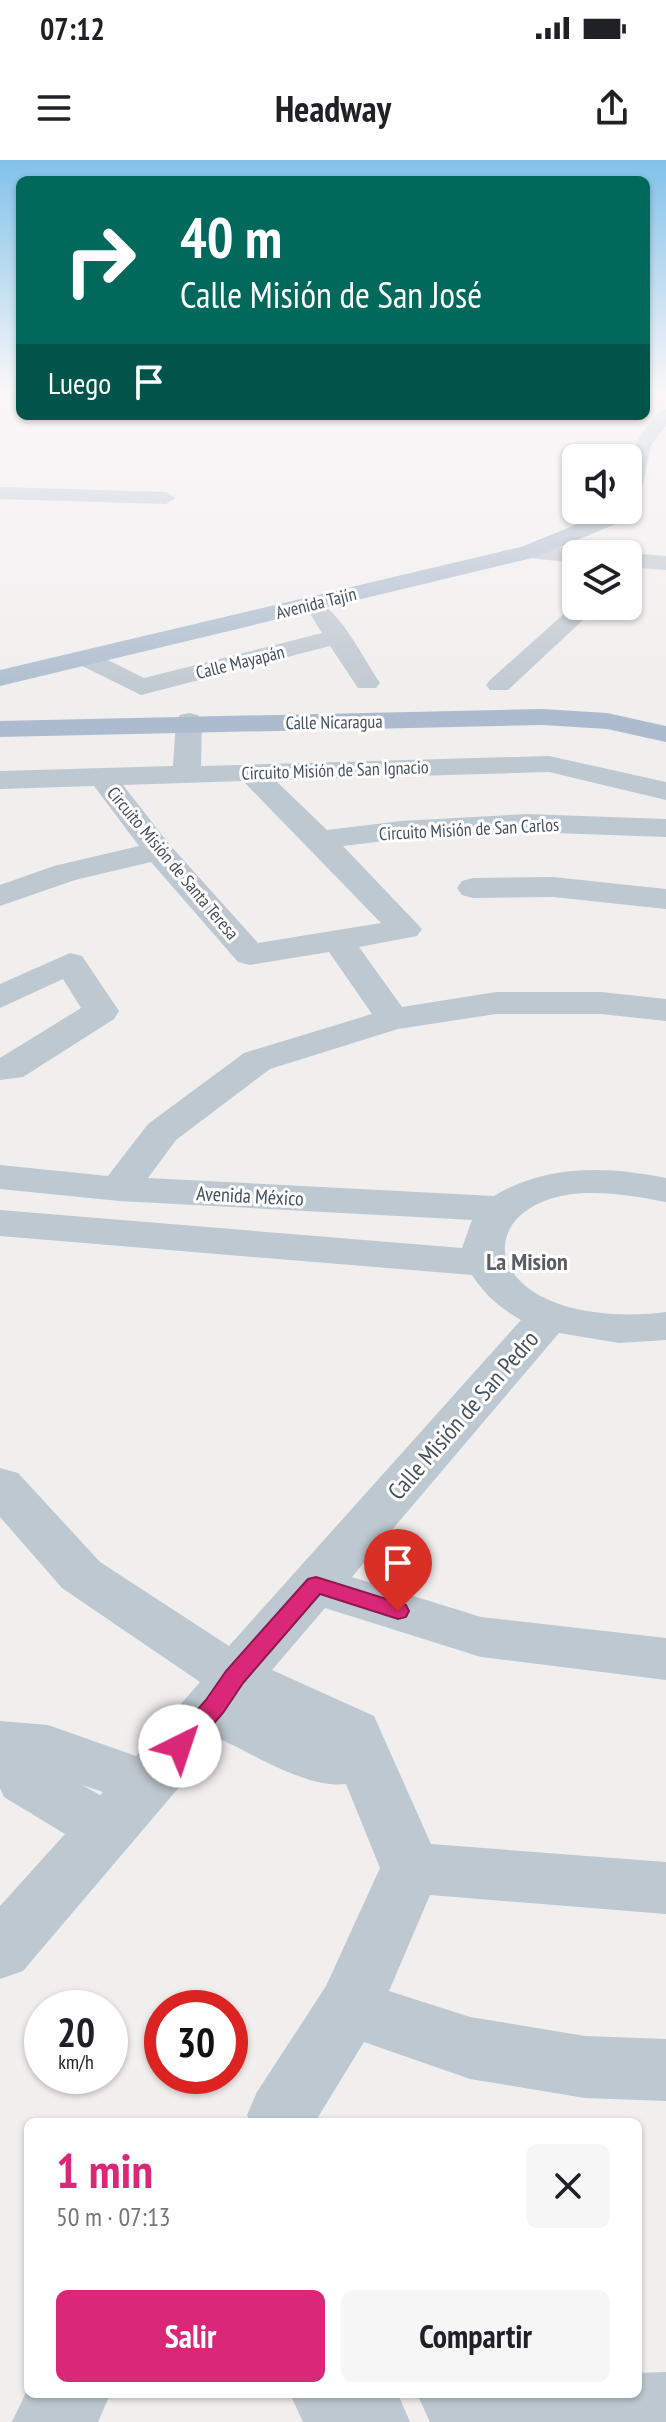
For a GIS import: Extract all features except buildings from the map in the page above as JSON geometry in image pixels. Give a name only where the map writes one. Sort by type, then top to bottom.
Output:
[{"type":"main road","name":"Avenida Tajín","points":[[0,678],[528,552],[598,524]]},
{"type":"main road","name":"Calle Nicaragua","points":[[0,726],[542,717],[607,721],[666,732]]},
{"type":"street","points":[[19,494],[166,498]]},
{"type":"street","points":[[528,552],[562,555]]},
{"type":"street","points":[[642,563],[666,563]]},
{"type":"street","points":[[315,603],[367,683]]},
{"type":"street","points":[[499,685],[571,620]]},
{"type":"street","name":"Calle Mayapán","points":[[87,659],[141,687],[339,636]]},
{"type":"street","points":[[187,775],[188,723]]},
{"type":"street","name":"Circuito Misión de San Ignacio","points":[[0,780],[549,764],[666,791]]},
{"type":"street","name":"Circuito Misión de Santa Teresa","points":[[102,777],[158,851],[250,955],[405,929],[251,773]]},
{"type":"street","name":"Circuito Misión de San Carlos","points":[[320,840],[401,830],[526,823],[666,828]]},
{"type":"street","points":[[0,896],[65,873],[158,851]]},
{"type":"street","points":[[473,888],[553,887],[666,899]]},
{"type":"street","points":[[553,887],[573,919],[666,927]]},
{"type":"street","points":[[337,940],[393,1019]]},
{"type":"street","points":[[0,997],[70,963],[101,1011],[10,1069],[0,1069]]},
{"type":"street","points":[[119,1189],[162,1132],[257,1061],[393,1019],[496,1003],[601,1003],[666,1010]]},
{"type":"street","name":"Avenida México","points":[[0,1177],[119,1189],[501,1209]]},
{"type":"street","points":[[666,1190],[626,1180],[555,1183],[501,1209],[484,1235],[486,1263],[507,1291],[536,1310],[579,1325],[612,1330],[666,1326]]},
{"type":"street","points":[[0,1223],[486,1263]]},
{"type":"street","name":"Calle Misión de San Pedro","points":[[0,1951],[550,1315]]},
{"type":"street","points":[[0,1485],[81,1575],[224,1692],[238,1722],[329,1763],[366,1758],[411,1868],[349,2007],[281,2115]]},
{"type":"street","points":[[316,1585],[481,1637],[666,1659]]},
{"type":"street","points":[[5,1744],[48,1748],[146,1784]]},
{"type":"street","points":[[5,1744],[25,1780],[107,1829]]},
{"type":"street","points":[[411,1868],[666,1888]]},
{"type":"street","points":[[349,2007],[470,2048],[585,2067],[666,2070]]},
{"type":"street","points":[[51,2422],[68,2398]]},
{"type":"street","points":[[335,2398],[371,2422]]},
{"type":"street","points":[[486,2398],[593,2412],[666,2411]]},
{"type":"district","name":"La Mision","points":[[527,1261]]},
{"type":"route","points":[[180,1746],[214,1707],[234,1677],[316,1585],[398,1611]]}]
